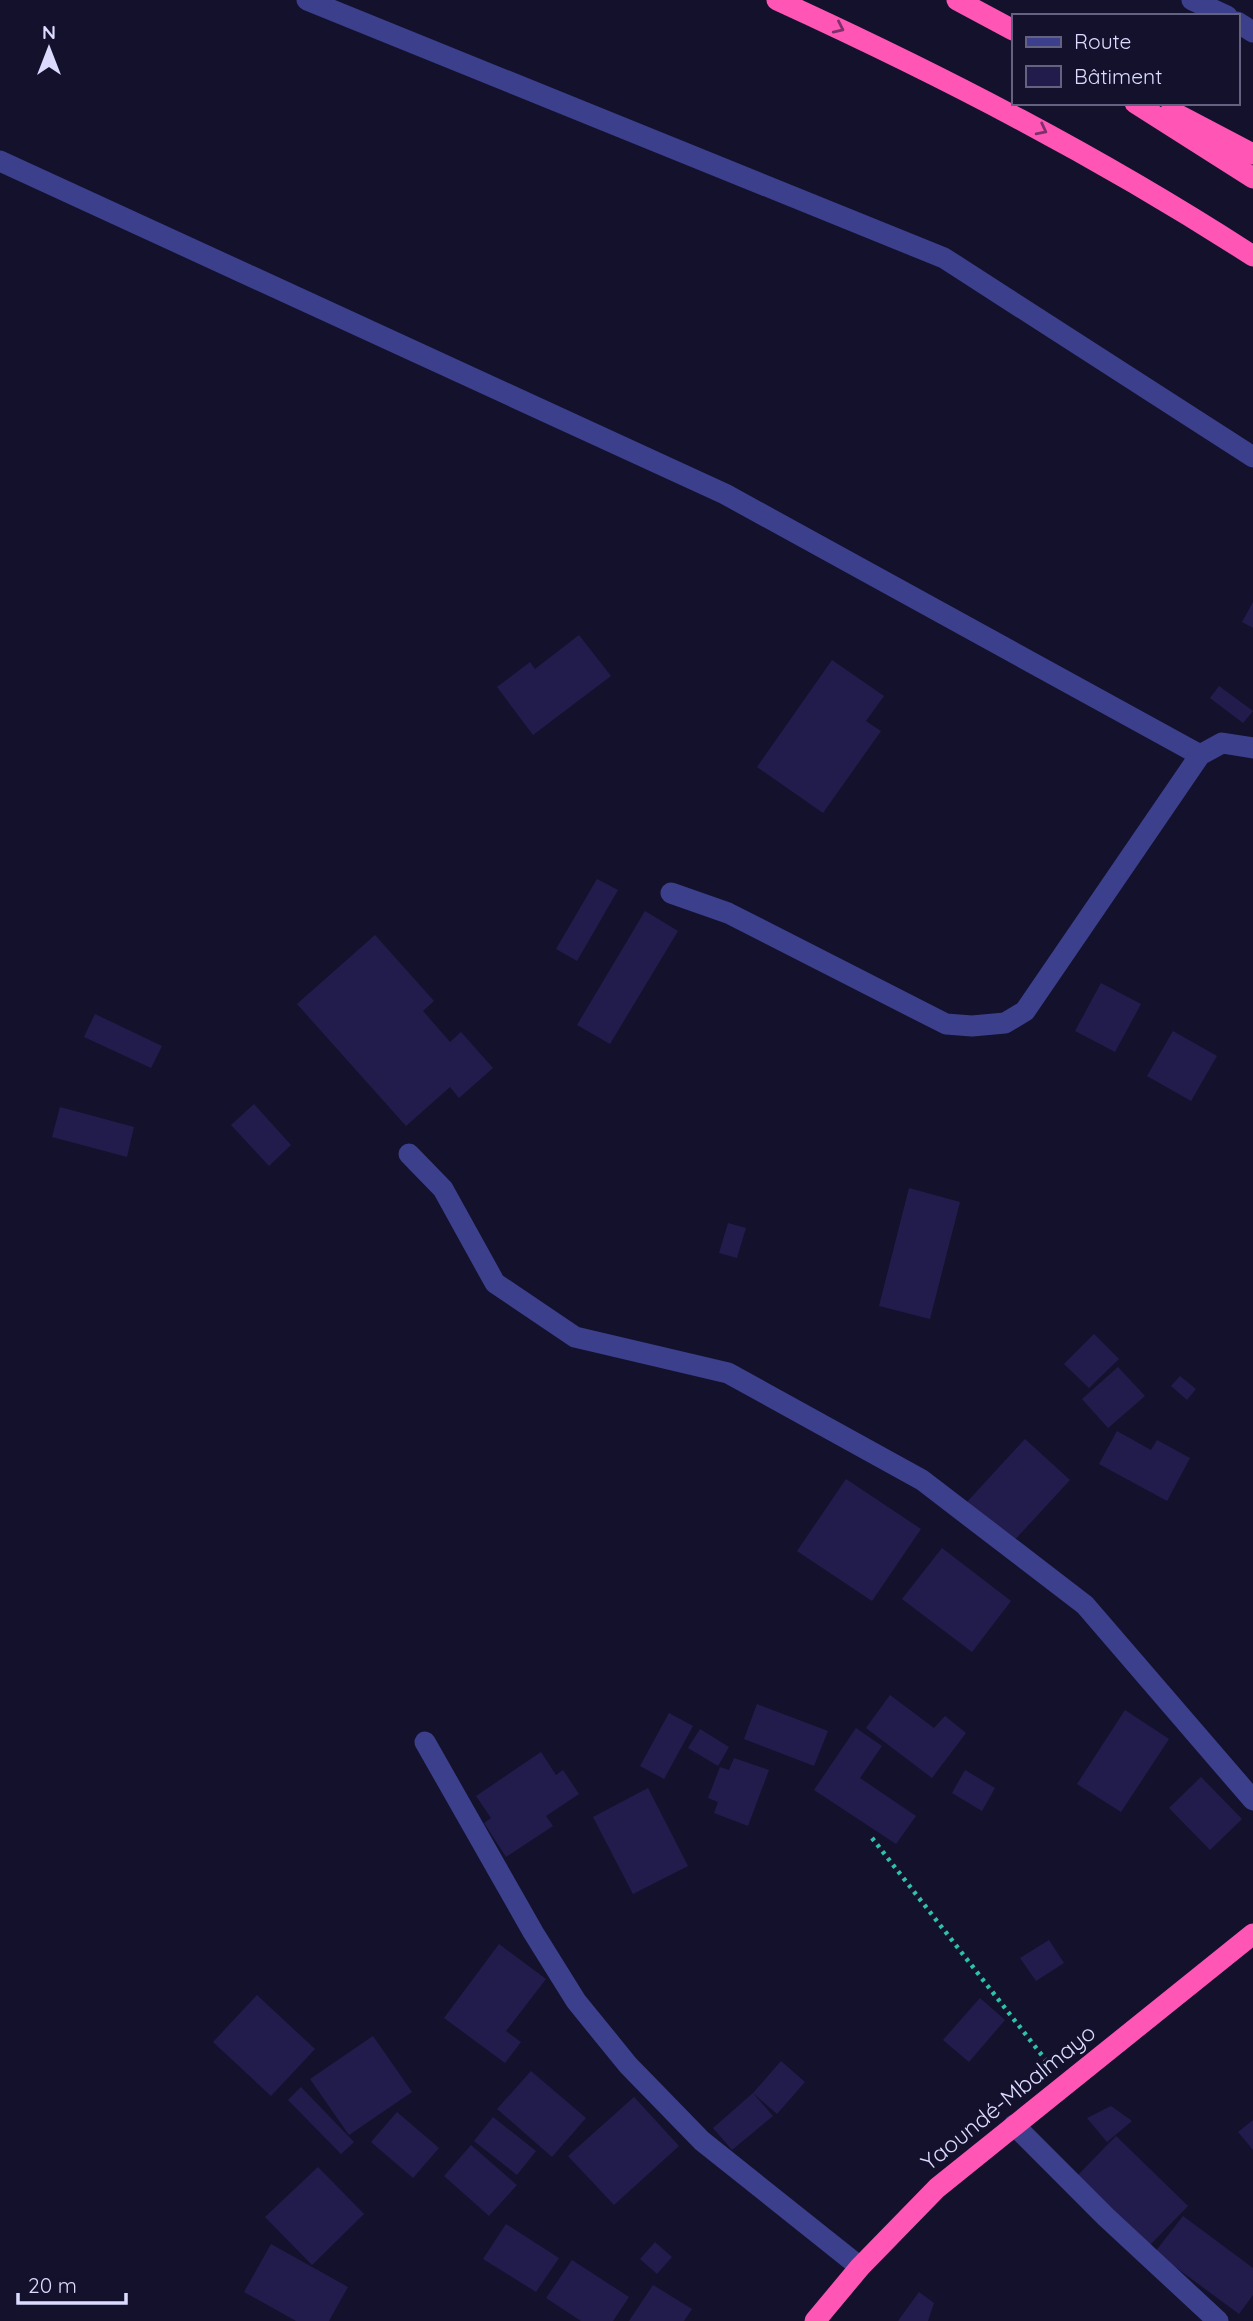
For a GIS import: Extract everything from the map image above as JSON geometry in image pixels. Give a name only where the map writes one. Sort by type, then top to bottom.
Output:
[{"type":"highway","points":[[777,0],[889,51],[1046,132],[1181,210],[1253,257]]},
{"type":"highway","points":[[957,0],[1012,29]]},
{"type":"highway","points":[[1138,105],[1253,178]]},
{"type":"highway","points":[[1159,105],[1253,154]]},
{"type":"highway","points":[[1181,210],[1253,266]]},
{"type":"highway","name":"Yaoundé-Mbalmayo","points":[[815,2321],[860,2267],[937,2188],[1253,1934]]},
{"type":"street","points":[[307,0],[944,258],[1253,457]]},
{"type":"street","points":[[1192,0],[1223,14]]},
{"type":"street","points":[[0,161],[725,494],[1200,755]]},
{"type":"street","points":[[671,893],[727,913],[946,1024],[972,1027],[1005,1023],[1025,1011],[1200,755],[1222,743],[1253,748]]},
{"type":"street","points":[[409,1154],[443,1189],[495,1283],[575,1337],[727,1373],[922,1480],[1085,1605],[1253,1800]]},
{"type":"street","points":[[425,1742],[533,1932],[576,2001],[619,2054],[702,2141],[860,2267]]},
{"type":"street","points":[[1014,2125],[1106,2217],[1218,2321]]},
{"type":"path","points":[[872,1838],[1065,2085]]},
{"type":"building","points":[[1253,602],[1253,628],[1242,622]]},
{"type":"building","points":[[579,635],[611,676],[533,735],[497,687],[530,662],[535,669]]},
{"type":"building","points":[[832,660],[884,696],[866,721],[881,731],[823,813],[757,767]]},
{"type":"building","points":[[1219,686],[1253,711],[1243,723],[1210,698]]},
{"type":"building","points":[[597,879],[618,890],[577,961],[556,949]]},
{"type":"building","points":[[645,911],[678,931],[610,1044],[577,1025]]},
{"type":"building","points":[[375,935],[434,1001],[423,1011],[450,1042],[461,1032],[493,1068],[459,1098],[450,1087],[406,1126],[297,1004]]},
{"type":"building","points":[[1101,983],[1141,1004],[1115,1052],[1075,1031]]},
{"type":"building","points":[[95,1014],[162,1046],[151,1068],[84,1037]]},
{"type":"building","points":[[1173,1031],[1217,1056],[1191,1101],[1147,1076]]},
{"type":"building","points":[[254,1104],[291,1145],[269,1166],[231,1125]]},
{"type":"building","points":[[60,1107],[134,1127],[127,1157],[52,1137]]},
{"type":"building","points":[[909,1188],[960,1202],[930,1319],[879,1306]]},
{"type":"building","points":[[728,1223],[746,1228],[737,1258],[719,1253]]},
{"type":"building","points":[[1094,1334],[1119,1359],[1089,1388],[1064,1364]]},
{"type":"building","points":[[1118,1367],[1145,1396],[1108,1428],[1082,1399]]},
{"type":"building","points":[[1180,1376],[1196,1389],[1187,1400],[1171,1386]]},
{"type":"building","points":[[1117,1431],[1151,1450],[1157,1440],[1190,1458],[1167,1501],[1099,1464]]},
{"type":"building","points":[[1025,1439],[1070,1480],[1011,1544],[966,1503]]},
{"type":"building","points":[[846,1479],[921,1529],[872,1601],[797,1551]]},
{"type":"building","points":[[942,1548],[1011,1601],[972,1652],[902,1599]]},
{"type":"building","points":[[890,1695],[934,1728],[945,1716],[966,1733],[932,1778],[866,1728]]},
{"type":"building","points":[[757,1704],[828,1731],[814,1766],[744,1739]]},
{"type":"building","points":[[1125,1710],[1169,1739],[1121,1812],[1077,1784]]},
{"type":"building","points":[[669,1713],[693,1726],[664,1779],[640,1766]]},
{"type":"building","points":[[856,1728],[882,1746],[860,1778],[916,1816],[896,1844],[814,1790]]},
{"type":"building","points":[[700,1729],[729,1747],[718,1766],[688,1748]]},
{"type":"building","points":[[541,1752],[556,1775],[563,1770],[579,1794],[546,1816],[553,1826],[506,1857],[484,1823],[491,1818],[476,1796]]},
{"type":"building","points":[[734,1758],[769,1770],[748,1826],[714,1813],[718,1802],[708,1798],[720,1767],[729,1770]]},
{"type":"building","points":[[965,1770],[995,1788],[982,1811],[952,1793]]},
{"type":"building","points":[[1201,1777],[1242,1819],[1210,1850],[1169,1808]]},
{"type":"building","points":[[648,1788],[688,1866],[633,1894],[593,1817]]},
{"type":"building","points":[[1049,1940],[1064,1963],[1036,1981],[1020,1958]]},
{"type":"building","points":[[499,1944],[546,1979],[506,2031],[521,2042],[505,2063],[444,2018]]},
{"type":"building","points":[[257,1995],[315,2049],[271,2096],[213,2042]]},
{"type":"building","points":[[980,1998],[1005,2020],[969,2062],[943,2040]]},
{"type":"building","points":[[373,2036],[412,2092],[349,2135],[310,2079]]},
{"type":"building","points":[[781,2061],[805,2082],[777,2114],[753,2093]]},
{"type":"building","points":[[531,2071],[586,2118],[552,2157],[497,2109]]},
{"type":"building","points":[[301,2087],[354,2142],[341,2154],[288,2100]]},
{"type":"building","points":[[753,2093],[773,2116],[732,2150],[713,2128]]},
{"type":"building","points":[[634,2097],[679,2146],[614,2205],[568,2156]]},
{"type":"building","points":[[1111,2106],[1132,2121],[1107,2142],[1087,2118]]},
{"type":"building","points":[[397,2112],[439,2148],[413,2178],[371,2142]]},
{"type":"building","points":[[493,2117],[536,2151],[517,2175],[474,2141]]},
{"type":"building","points":[[1253,2120],[1253,2150],[1238,2132]]},
{"type":"building","points":[[1116,2136],[1188,2206],[1149,2246],[1077,2176]]},
{"type":"building","points":[[471,2145],[517,2185],[489,2216],[444,2176]]},
{"type":"building","points":[[318,2167],[364,2214],[312,2265],[265,2217]]},
{"type":"building","points":[[1183,2216],[1253,2268],[1253,2295],[1239,2314],[1155,2252]]},
{"type":"building","points":[[506,2224],[559,2258],[536,2292],[483,2259]]},
{"type":"building","points":[[655,2242],[672,2257],[657,2274],[640,2259]]},
{"type":"building","points":[[271,2244],[348,2287],[329,2321],[296,2321],[244,2292]]},
{"type":"building","points":[[572,2260],[629,2297],[613,2321],[581,2321],[546,2298]]},
{"type":"building","points":[[653,2285],[692,2309],[684,2321],[629,2321]]},
{"type":"building","points":[[919,2292],[934,2303],[928,2321],[898,2321]]}]
